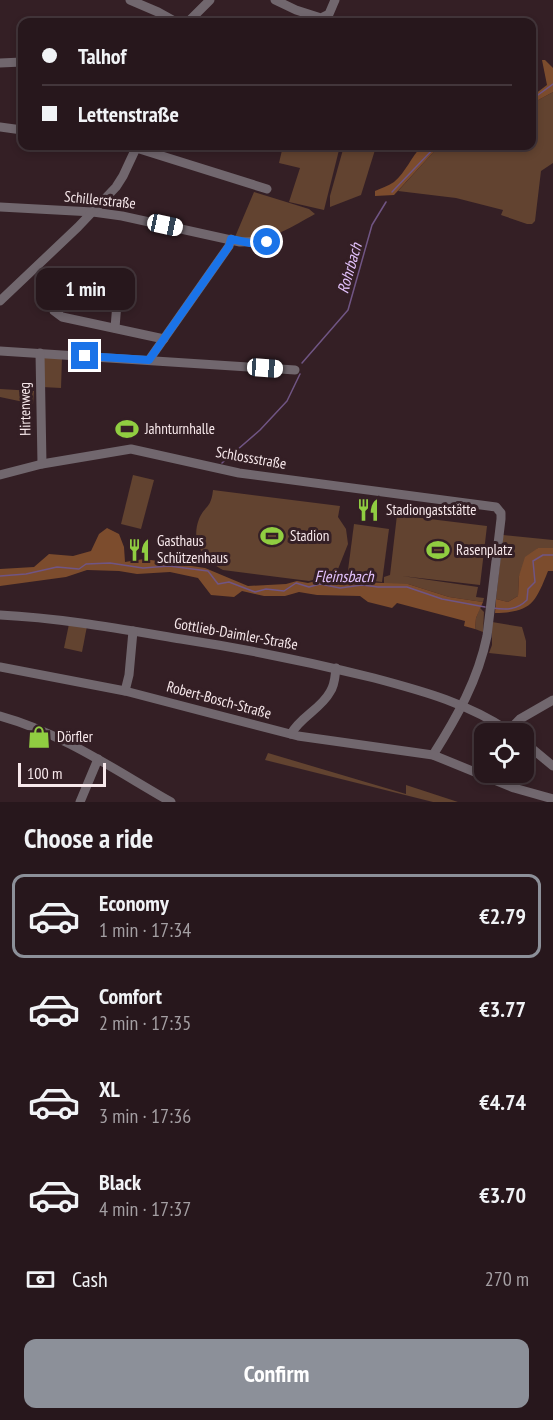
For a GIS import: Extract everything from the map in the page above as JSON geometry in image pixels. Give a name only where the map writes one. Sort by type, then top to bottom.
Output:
[{"type":"street","points":[[130,0],[169,18]]},
{"type":"street","points":[[192,18],[210,0]]},
{"type":"street","points":[[275,0],[321,18],[329,14],[335,0]]},
{"type":"street","points":[[0,63],[18,62]]},
{"type":"street","points":[[0,127],[18,129]]},
{"type":"street","points":[[0,301],[93,212],[123,176],[133,150]]},
{"type":"street","points":[[147,150],[267,189]]},
{"type":"street","name":"Schillerstraße","points":[[0,207],[93,212],[250,243],[267,242]]},
{"type":"street","points":[[149,360],[229,246],[231,239]]},
{"type":"street","points":[[115,328],[118,290]]},
{"type":"street","points":[[54,311],[62,317],[164,339]]},
{"type":"street","points":[[0,351],[39,357],[149,360],[295,370]]},
{"type":"street","name":"Hirtenweg","points":[[39,357],[42,464]]},
{"type":"street","name":"Schlossstraße","points":[[0,474],[131,448],[239,473],[493,506],[498,509],[501,519],[488,636],[479,669],[463,705]]},
{"type":"street","name":"Gottlieb-Daimler-Straße","points":[[0,615],[46,618],[133,631],[246,649],[336,668],[442,697],[463,705],[495,723]]},
{"type":"street","points":[[125,691],[129,675],[133,631]]},
{"type":"street","name":"Robert-Bosch-Straße","points":[[0,666],[125,691],[291,734],[433,755],[514,788],[553,799]]},
{"type":"street","points":[[291,734],[296,725],[329,695],[333,688],[336,668]]},
{"type":"street","points":[[515,723],[553,700]]},
{"type":"street","points":[[433,755],[463,705]]},
{"type":"street","points":[[0,716],[45,731],[171,802]]},
{"type":"street","points":[[534,750],[553,766]]},
{"type":"street","points":[[80,802],[98,759]]},
{"type":"shaded area","points":[[542,60],[553,68],[553,92],[536,101],[536,93],[547,85]]},
{"type":"shaded area","points":[[553,92],[553,163],[541,171],[535,221],[532,224],[501,215],[503,210],[456,198],[398,191],[435,150],[536,150],[536,101]]},
{"type":"shaded area","points":[[282,150],[339,150],[324,210],[289,202],[300,168],[279,163]]},
{"type":"shaded area","points":[[343,150],[375,150],[361,195],[330,207],[330,196]]},
{"type":"shaded area","points":[[419,150],[435,150],[394,195],[375,196],[375,191],[398,178]]},
{"type":"shaded area","points":[[254,192],[309,209],[315,214],[268,237],[235,237]]},
{"type":"shaded area","points":[[43,356],[62,357],[61,388],[42,387]]},
{"type":"shaded area","points":[[0,389],[34,391],[33,404],[0,397]]},
{"type":"shaded area","points":[[133,475],[154,480],[141,529],[121,524]]},
{"type":"shaded area","name":"Stadion","points":[[213,490],[340,506],[338,517],[346,529],[348,544],[338,569],[330,575],[309,581],[223,570],[216,566],[200,549],[196,535],[199,519],[209,504]]},
{"type":"shaded area","name":"Rasenplatz","points":[[397,515],[487,526],[480,585],[402,576],[478,587],[476,597],[484,598],[483,602],[449,597],[408,584],[384,584],[384,577],[390,575]]},
{"type":"shaded area","points":[[354,524],[389,529],[382,582],[347,578]]},
{"type":"shaded area","points":[[107,528],[119,534],[124,547],[125,562],[144,559],[205,568],[248,586],[286,584],[297,581],[308,583],[324,579],[343,584],[361,582],[408,584],[449,597],[483,602],[476,618],[475,629],[464,626],[465,621],[397,603],[392,608],[368,602],[360,596],[317,595],[299,592],[285,596],[264,596],[242,591],[234,597],[211,595],[198,578],[170,572],[137,574],[87,570],[66,577],[0,586],[0,569],[34,567],[49,554],[73,556],[91,551],[99,534]]},
{"type":"shaded area","points":[[503,535],[553,540],[553,548],[538,548],[519,576],[518,596],[508,602],[496,599]]},
{"type":"shaded area","points":[[538,548],[553,548],[553,571],[548,571],[535,599],[517,611],[495,613],[496,599],[508,602],[518,596],[519,576],[525,557]]},
{"type":"shaded area","points":[[480,608],[484,612],[483,632],[475,629]]},
{"type":"shaded area","points":[[492,622],[522,627],[526,641],[526,657],[489,653],[492,645]]},
{"type":"shaded area","points":[[69,624],[87,626],[82,652],[64,648]]},
{"type":"shaded area","points":[[268,753],[406,794],[406,785],[458,802],[433,802],[265,760]]},
{"type":"waterway","name":"Rohrbach","points":[[536,96],[553,84]]},
{"type":"waterway","name":"Rohrbach","points":[[392,192],[432,150]]},
{"type":"waterway","name":"Rohrbach","points":[[302,363],[348,310],[372,225],[386,202]]},
{"type":"waterway","name":"Rohrbach","points":[[222,463],[260,430],[287,401],[300,374]]},
{"type":"waterway","name":"Fleinsbach","points":[[493,608],[511,608],[527,600],[528,589],[535,582],[533,561],[543,555],[553,555]]},
{"type":"waterway","name":"Fleinsbach","points":[[0,576],[26,574],[57,567],[79,569],[86,564],[110,563],[143,568],[169,566],[208,571],[218,584],[229,582],[255,592],[266,589],[284,591],[296,583],[309,587],[320,584],[340,588],[362,585],[407,587],[442,599],[485,607]]},
{"type":"place","name":"Jahnturnhalle","points":[[127,429]]},
{"type":"place","name":"Stadiongaststätte","points":[[368,510]]},
{"type":"place","name":"Stadion","points":[[272,536]]},
{"type":"place","name":"Gasthaus Schützenhaus","points":[[139,550]]},
{"type":"place","name":"Rasenplatz","points":[[438,550]]},
{"type":"place","name":"Dörfler","points":[[39,737]]},
{"type":"route","points":[[85,356],[149,360],[229,246],[231,239],[250,243],[267,242]]}]
